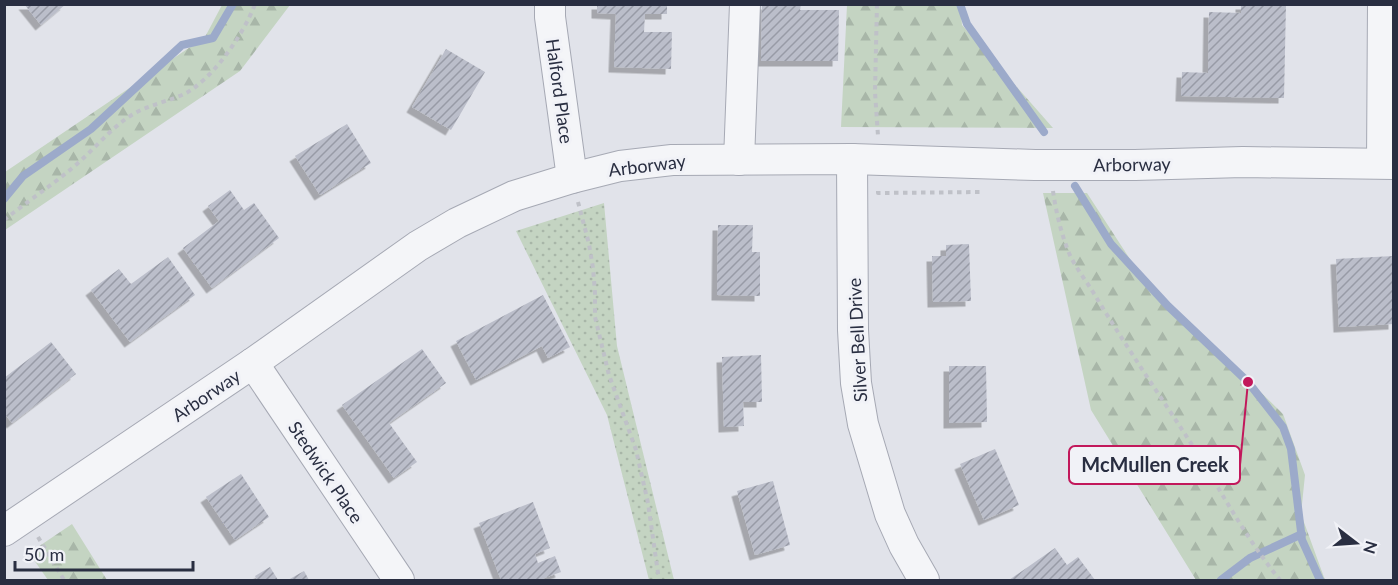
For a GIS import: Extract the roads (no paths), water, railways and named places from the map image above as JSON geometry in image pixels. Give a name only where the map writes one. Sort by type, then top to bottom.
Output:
[{"type":"street","name":"Halford Place","points":[[550,4],[572,178]]},
{"type":"street","points":[[740,160],[745,4]]},
{"type":"street","points":[[1383,4],[1388,163]]},
{"type":"street","name":"Arborway","points":[[4,531],[253,363],[418,246],[458,223],[514,196],[572,178],[620,166],[672,160],[740,160],[865,153],[1035,165],[1243,162],[1388,163]]},
{"type":"street","name":"Silver Bell Drive","points":[[865,153],[853,330],[856,383],[863,424],[890,514],[924,580]]},
{"type":"street","name":"Stedwick Place","points":[[253,363],[399,580]]},
{"type":"waterway","points":[[4,199],[23,176],[91,129],[182,45],[213,38],[233,4]]},
{"type":"waterway","points":[[960,4],[967,24],[1044,132]]},
{"type":"waterway","points":[[1075,186],[1111,244],[1168,306],[1248,382],[1283,427],[1291,449],[1302,540],[1320,580]]},
{"type":"waterway","points":[[1221,580],[1250,558],[1302,534]]},
{"type":"place","name":"McMullen Creek","points":[[1248,382]]}]
